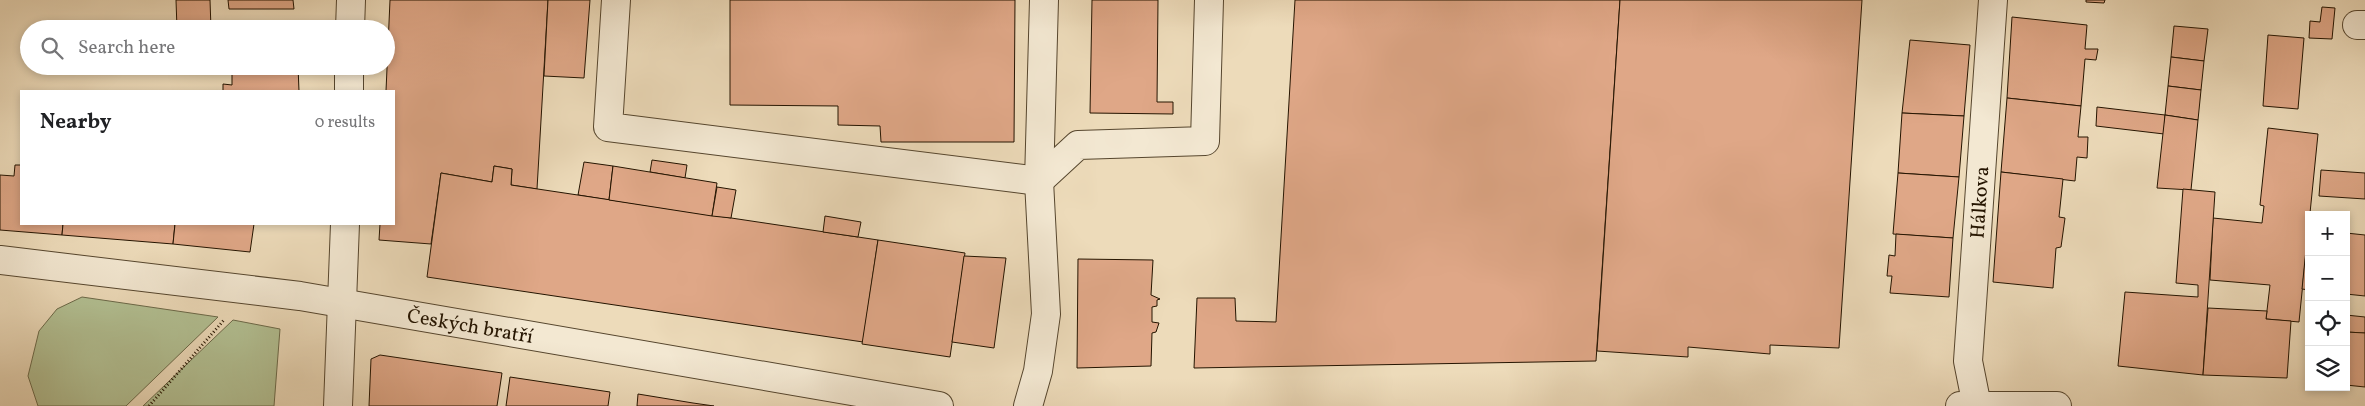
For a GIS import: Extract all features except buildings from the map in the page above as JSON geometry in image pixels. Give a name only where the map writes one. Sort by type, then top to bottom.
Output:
[{"type":"street","points":[[350,20],[351,0]]},
{"type":"street","points":[[616,0],[608,127],[1039,181],[1078,145],[1205,141],[1209,0]]},
{"type":"street","points":[[1028,406],[1038,372],[1046,314],[1039,181],[1044,0]]},
{"type":"street","name":"Hálkova","points":[[1971,405],[1968,361],[1993,0]]},
{"type":"street","points":[[349,75],[349,90]]},
{"type":"street","points":[[338,406],[345,225]]},
{"type":"street","name":"Českých bratří","points":[[0,260],[251,290],[939,406]]},
{"type":"street","points":[[1971,405],[2056,406]]},
{"type":"path","points":[[149,406],[251,290]]},
{"type":"green space","points":[[82,297],[218,317],[126,406],[38,406],[28,376],[39,331],[57,309]]},
{"type":"green space","points":[[233,320],[280,329],[274,406],[143,406]]}]
